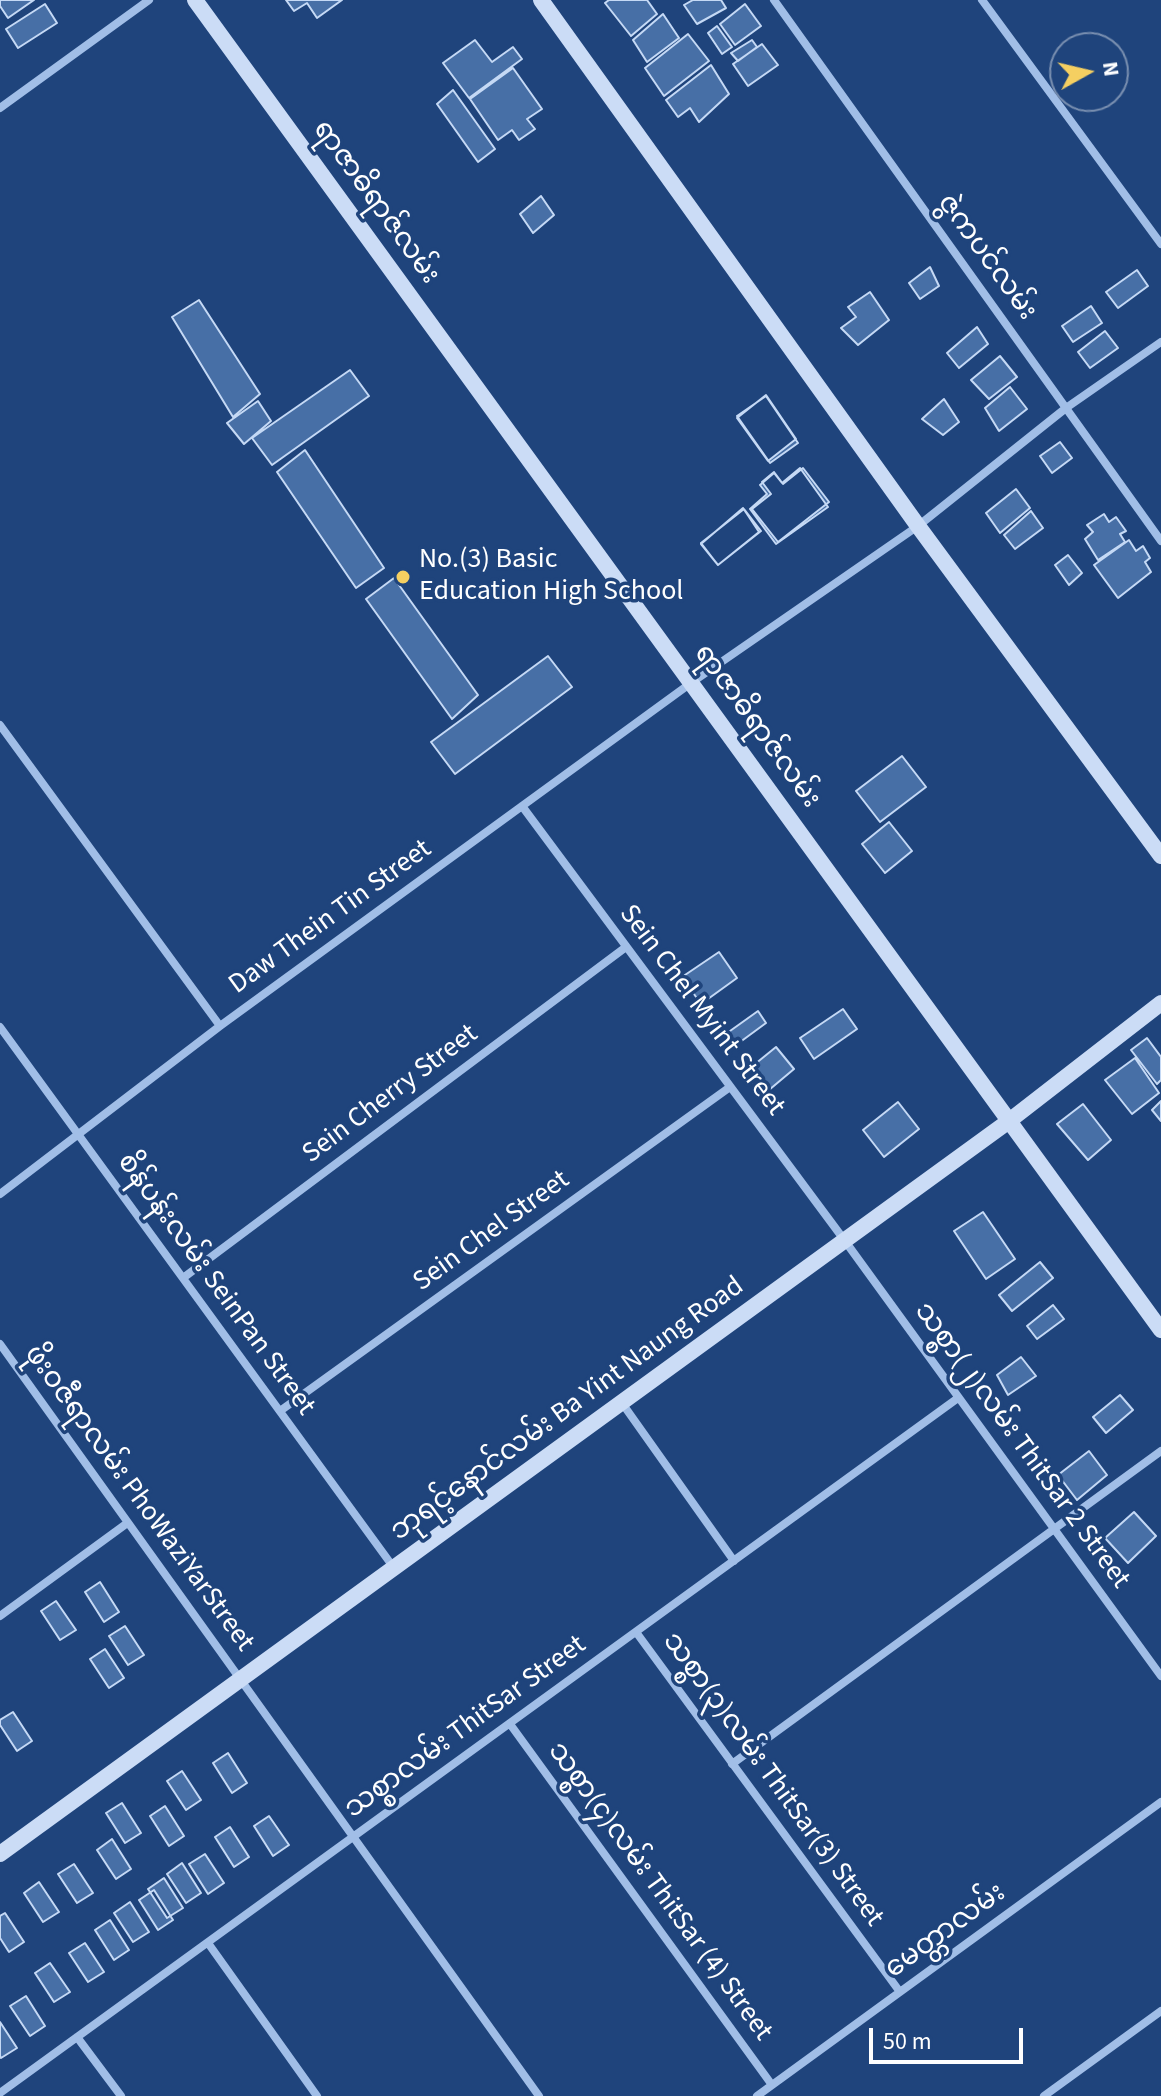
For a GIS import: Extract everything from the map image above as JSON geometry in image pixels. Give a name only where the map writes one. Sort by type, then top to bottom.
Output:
[{"type":"street","points":[[0,108],[149,0]]},
{"type":"street","name":"ရာဇာဓိရာဇ်လမ်း","points":[[195,0],[1161,1330]]},
{"type":"street","points":[[541,0],[918,526],[1161,856]]},
{"type":"street","name":"ဇွဲကပင်လမ်း","points":[[774,0],[1161,541]]},
{"type":"street","points":[[982,0],[1161,244]]},
{"type":"street","name":"Daw Thein Tin Street","points":[[0,1194],[220,1026],[691,683],[918,526],[1066,408],[1161,342]]},
{"type":"street","points":[[0,725],[220,1026]]},
{"type":"street","name":"Sein Chel Myint Street","points":[[522,806],[845,1241]]},
{"type":"street","name":"Sein Cherry Street","points":[[183,1278],[626,947]]},
{"type":"street","name":"ဘုရင့်နောင်လမ်း Ba Yint Naung Road","points":[[0,1854],[1009,1121],[1161,1003]]},
{"type":"street","name":"စိန်ပန်းလမ်း SeinPan Street","points":[[0,1027],[394,1568]]},
{"type":"street","name":"Sein Chel Street","points":[[280,1411],[730,1087]]},
{"type":"street","name":"သစ္စာ(၂)လမ်း ThitSar 2 Street","points":[[845,1241],[1161,1676]]},
{"type":"street","name":"ဖိုးဝဇီရာလမ်း PhoWaziYarStreet","points":[[0,1344],[126,1524],[354,1835],[539,2096]]},
{"type":"street","name":"သစ္စာလမ်း ThitSar Street","points":[[0,2093],[958,1398]]},
{"type":"street","points":[[622,1403],[734,1561]]},
{"type":"street","points":[[732,1764],[1161,1451]]},
{"type":"street","points":[[0,1616],[126,1524]]},
{"type":"street","name":"သစ္စာ(၃)လမ်း ThitSar(3) Street","points":[[636,1632],[900,1992]]},
{"type":"street","name":"သစ္စာ(၄)လမ်း ThitSar (4) Street","points":[[510,1724],[772,2085]]},
{"type":"street","name":"မေတ္တာလမ်း","points":[[757,2096],[1161,1802]]},
{"type":"street","points":[[208,1943],[317,2096]]},
{"type":"street","points":[[1044,2096],[1161,2011]]},
{"type":"street","points":[[77,2037],[121,2096]]},
{"type":"building","points":[[0,0],[34,0],[8,18],[0,6]]},
{"type":"building","points":[[286,0],[342,0],[317,18],[307,3],[294,11]]},
{"type":"building","points":[[609,0],[647,0],[657,14],[631,36],[605,3]]},
{"type":"building","points":[[693,0],[721,0],[726,8],[697,24],[684,5]]},
{"type":"building","points":[[45,4],[57,23],[18,48],[6,29]]},
{"type":"building","points":[[745,4],[761,26],[735,45],[720,24]]},
{"type":"building","points":[[663,14],[679,38],[647,62],[633,40]]},
{"type":"building","points":[[717,26],[732,47],[722,54],[708,33]]},
{"type":"building","points":[[688,34],[709,61],[664,96],[645,68]]},
{"type":"building","points":[[475,40],[492,62],[513,47],[522,59],[469,98],[443,63]]},
{"type":"building","points":[[752,40],[757,47],[738,61],[731,53]]},
{"type":"building","points":[[762,44],[778,65],[748,86],[733,64]]},
{"type":"building","points":[[711,65],[729,94],[699,122],[690,108],[678,117],[666,100]]},
{"type":"building","points":[[513,68],[542,109],[527,119],[535,129],[519,140],[512,130],[498,140],[470,99]]},
{"type":"building","points":[[453,90],[495,149],[478,162],[437,104]]},
{"type":"building","points":[[541,196],[554,215],[533,233],[520,214]]},
{"type":"building","points":[[930,267],[939,286],[920,299],[909,283]]},
{"type":"building","points":[[1137,270],[1148,286],[1118,308],[1106,292]]},
{"type":"building","points":[[870,292],[889,320],[858,345],[841,328],[856,317],[848,307]]},
{"type":"building","points":[[199,300],[260,394],[233,417],[172,317]]},
{"type":"building","points":[[1091,306],[1102,323],[1073,342],[1062,326]]},
{"type":"building","points":[[977,327],[988,344],[959,368],[947,353]]},
{"type":"building","points":[[1105,331],[1118,348],[1090,368],[1078,352]]},
{"type":"building","points":[[1000,356],[1017,377],[989,399],[971,380]]},
{"type":"building","points":[[350,370],[369,396],[272,465],[252,438]]},
{"type":"building","points":[[1010,387],[1027,409],[999,431],[985,408]]},
{"type":"building","points":[[766,395],[796,439],[768,461],[737,418]]},
{"type":"building","points":[[766,396],[798,443],[770,463],[737,416]]},
{"type":"building","points":[[944,399],[959,422],[943,435],[922,419]]},
{"type":"building","points":[[258,401],[271,421],[244,444],[227,423]]},
{"type":"building","points":[[1060,442],[1072,458],[1052,473],[1040,456]]},
{"type":"building","points":[[305,450],[384,568],[356,588],[277,472]]},
{"type":"building","points":[[800,468],[828,507],[776,544],[750,509],[767,494],[760,485],[774,473],[782,483]]},
{"type":"building","points":[[803,468],[829,502],[778,542],[752,509],[771,494],[762,482],[774,472],[783,484]]},
{"type":"building","points":[[1016,489],[1030,508],[1000,533],[986,513]]},
{"type":"building","points":[[743,508],[759,532],[718,565],[701,544]]},
{"type":"building","points":[[744,509],[761,531],[718,565],[701,543]]},
{"type":"building","points":[[1031,511],[1043,528],[1015,549],[1004,535]]},
{"type":"building","points":[[1104,514],[1109,522],[1116,517],[1126,531],[1120,534],[1125,542],[1098,560],[1085,539],[1093,532],[1087,525]]},
{"type":"building","points":[[1129,540],[1136,551],[1143,546],[1150,558],[1145,562],[1151,572],[1118,598],[1094,565]]},
{"type":"building","points":[[1068,555],[1082,573],[1069,585],[1055,565]]},
{"type":"building","points":[[394,578],[478,695],[452,719],[366,599]]},
{"type":"building","points":[[548,656],[572,687],[455,774],[431,742]]},
{"type":"building","points":[[902,756],[926,787],[880,822],[856,791]]},
{"type":"building","points":[[889,822],[912,851],[885,873],[862,844]]},
{"type":"building","points":[[719,952],[737,978],[701,1004],[682,977]]},
{"type":"building","points":[[843,1009],[857,1029],[814,1059],[800,1038]]},
{"type":"building","points":[[758,1011],[766,1023],[732,1048],[723,1036]]},
{"type":"building","points":[[1147,1038],[1161,1057],[1161,1080],[1157,1084],[1131,1050]]},
{"type":"building","points":[[776,1047],[794,1069],[763,1095],[744,1073]]},
{"type":"building","points":[[1135,1058],[1159,1093],[1132,1114],[1105,1080]]},
{"type":"building","points":[[1161,1101],[1161,1121],[1152,1110]]},
{"type":"building","points":[[898,1102],[919,1129],[884,1157],[863,1130]]},
{"type":"building","points":[[1083,1104],[1111,1140],[1088,1160],[1057,1124]]},
{"type":"building","points":[[983,1212],[1015,1259],[986,1279],[954,1231]]},
{"type":"building","points":[[1040,1262],[1053,1278],[1012,1311],[999,1295]]},
{"type":"building","points":[[1053,1305],[1064,1319],[1037,1339],[1027,1326]]},
{"type":"building","points":[[1021,1357],[1036,1376],[1008,1395],[997,1375]]},
{"type":"building","points":[[1120,1395],[1133,1410],[1106,1433],[1093,1417]]},
{"type":"building","points":[[1089,1451],[1107,1475],[1077,1500],[1058,1475]]},
{"type":"building","points":[[1134,1512],[1156,1536],[1128,1563],[1105,1538]]},
{"type":"building","points":[[100,1582],[119,1612],[104,1622],[85,1592]]},
{"type":"building","points":[[56,1601],[76,1630],[60,1640],[41,1611]]},
{"type":"building","points":[[125,1626],[144,1655],[128,1665],[109,1636]]},
{"type":"building","points":[[105,1649],[124,1678],[109,1688],[90,1659]]},
{"type":"building","points":[[13,1712],[32,1741],[17,1751],[0,1725],[0,1720]]},
{"type":"building","points":[[228,1753],[247,1783],[232,1793],[213,1763]]},
{"type":"building","points":[[182,1771],[201,1800],[186,1810],[167,1781]]},
{"type":"building","points":[[122,1803],[141,1833],[125,1843],[106,1813]]},
{"type":"building","points":[[165,1806],[184,1836],[169,1846],[150,1816]]},
{"type":"building","points":[[269,1816],[289,1845],[273,1856],[254,1826]]},
{"type":"building","points":[[230,1827],[249,1857],[234,1867],[215,1837]]},
{"type":"building","points":[[112,1839],[131,1869],[116,1879],[97,1850]]},
{"type":"building","points":[[205,1854],[224,1883],[208,1894],[189,1864]]},
{"type":"building","points":[[182,1863],[201,1893],[186,1903],[167,1874]]},
{"type":"building","points":[[74,1864],[93,1893],[77,1903],[58,1874]]},
{"type":"building","points":[[164,1878],[183,1908],[167,1918],[148,1889]]},
{"type":"building","points":[[39,1882],[59,1912],[43,1922],[24,1893]]},
{"type":"building","points":[[154,1890],[173,1920],[158,1930],[139,1900]]},
{"type":"building","points":[[130,1902],[149,1932],[133,1942],[114,1913]]},
{"type":"building","points":[[5,1913],[24,1942],[9,1952],[0,1938],[0,1916]]},
{"type":"building","points":[[110,1920],[129,1950],[114,1960],[95,1930]]},
{"type":"building","points":[[85,1943],[104,1972],[88,1982],[69,1953]]},
{"type":"building","points":[[50,1963],[70,1992],[54,2002],[35,1973]]},
{"type":"building","points":[[26,1996],[45,2026],[30,2036],[10,2006]]},
{"type":"building","points":[[0,2022],[17,2048],[1,2058],[0,2056]]},
{"type":"place","name":"No.(3) Basic Education High School","points":[[403,577]]}]
